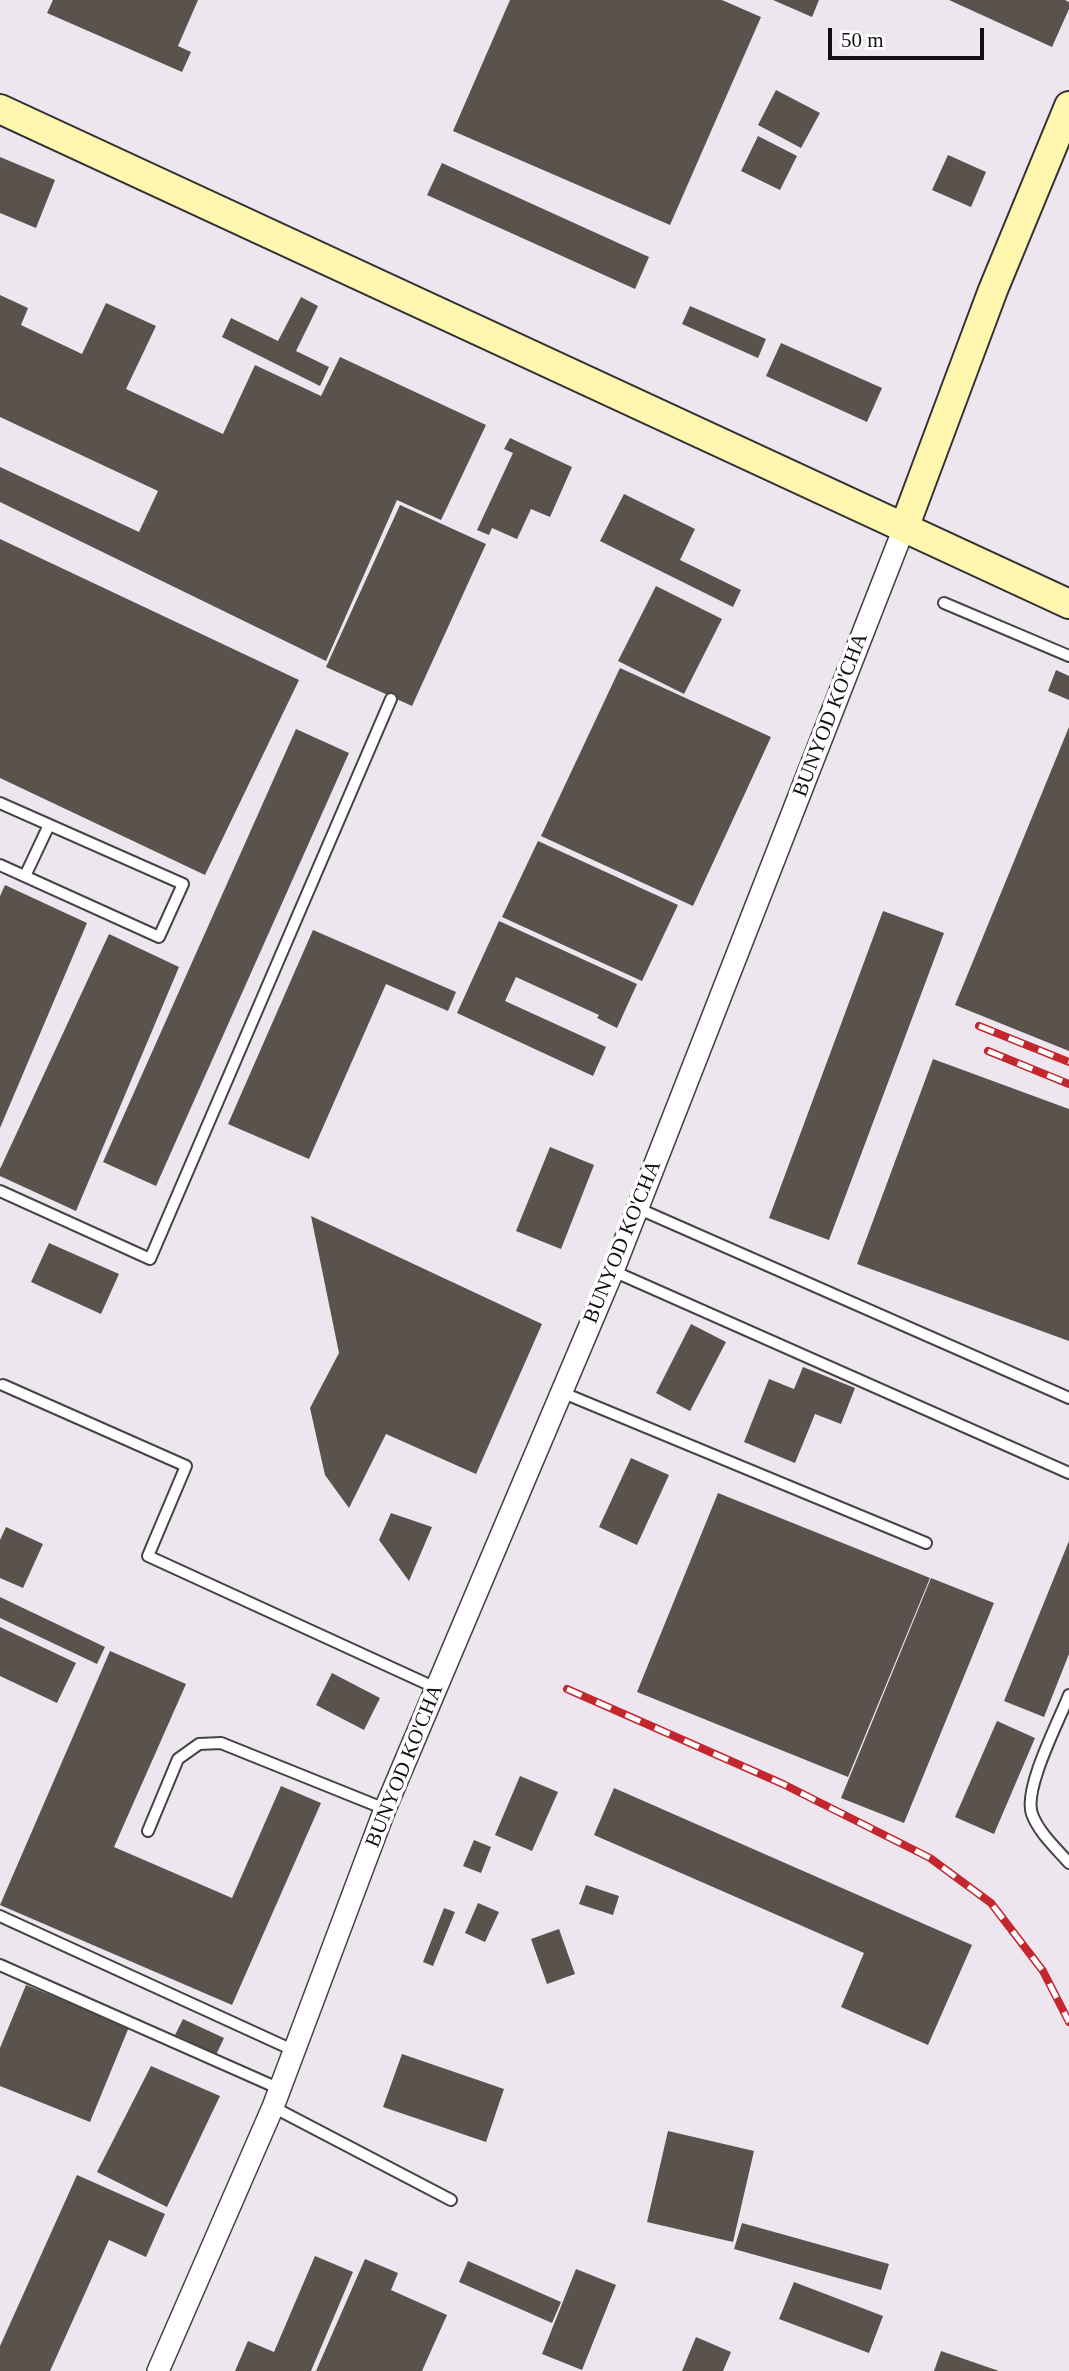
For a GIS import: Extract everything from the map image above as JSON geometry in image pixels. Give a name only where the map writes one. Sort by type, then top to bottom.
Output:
[{"type":"street","name":"BUNYOD KO'CHA","points":[[158,2371],[277,2098],[385,1809],[637,1208],[904,528],[993,290],[1069,106]]},
{"type":"street","points":[[0,109],[1069,604]]},
{"type":"lane","points":[[944,603],[1069,656]]},
{"type":"lane","points":[[0,1191],[150,1259],[391,699]]},
{"type":"lane","points":[[0,803],[183,884],[159,937],[0,865]]},
{"type":"lane","points":[[25,876],[49,825]]},
{"type":"lane","points":[[637,1208],[1069,1398]]},
{"type":"lane","points":[[612,1270],[1069,1473]]},
{"type":"lane","points":[[3,1385],[186,1466],[148,1556],[436,1688]]},
{"type":"lane","points":[[561,1392],[926,1543]]},
{"type":"lane","points":[[1069,1695],[1030,1795],[1031,1812],[1041,1831],[1069,1863]]},
{"type":"lane","points":[[148,1831],[178,1759],[199,1744],[221,1743],[385,1809]]},
{"type":"lane","points":[[0,1916],[295,2051]]},
{"type":"lane","points":[[0,1965],[277,2098],[451,2200]]},
{"type":"shaded area","points":[[0,0],[1069,0],[1069,2371],[0,2371]]},
{"type":"building","points":[[53,0],[198,0],[178,46],[191,52],[182,72],[47,13]]},
{"type":"building","points":[[510,0],[722,0],[761,17],[670,225],[453,131]]},
{"type":"building","points":[[773,0],[819,0],[812,17]]},
{"type":"building","points":[[949,0],[1065,0],[1069,2],[1069,9],[1052,47]]},
{"type":"building","points":[[776,90],[820,113],[801,148],[758,125]]},
{"type":"building","points":[[758,136],[797,156],[780,190],[741,171]]},
{"type":"building","points":[[948,155],[986,172],[971,207],[932,190]]},
{"type":"building","points":[[0,157],[55,180],[36,228],[0,213]]},
{"type":"building","points":[[442,163],[649,257],[635,289],[427,195]]},
{"type":"building","points":[[0,295],[28,308],[21,325],[82,354],[106,303],[156,326],[126,389],[223,434],[255,365],[321,396],[340,357],[486,425],[441,520],[397,500],[326,661],[0,502],[0,467],[139,532],[158,491],[0,417]]},
{"type":"building","points":[[301,297],[318,306],[296,351],[329,367],[320,386],[222,337],[231,318],[278,341]]},
{"type":"building","points":[[690,306],[766,339],[758,358],[682,324]]},
{"type":"building","points":[[781,343],[882,388],[867,422],[766,376]]},
{"type":"building","points":[[510,438],[572,467],[550,517],[531,509],[517,539],[492,528],[489,535],[477,530],[513,453],[504,449]]},
{"type":"building","points":[[624,494],[695,529],[680,560],[741,590],[733,607],[600,541]]},
{"type":"building","points":[[400,505],[486,544],[412,706],[326,667]]},
{"type":"building","points":[[0,539],[299,680],[205,875],[0,778]]},
{"type":"building","points":[[656,586],[722,619],[684,694],[618,661]]},
{"type":"building","points":[[620,668],[771,737],[693,906],[541,836]]},
{"type":"building","points":[[1056,670],[1069,676],[1069,700],[1048,691]]},
{"type":"building","points":[[1069,727],[1069,1051],[955,1005]]},
{"type":"building","points":[[296,729],[349,753],[156,1186],[103,1162]]},
{"type":"building","points":[[538,841],[678,905],[642,981],[502,917]]},
{"type":"building","points":[[5,885],[87,923],[0,1128],[0,896]]},
{"type":"building","points":[[883,911],[944,933],[829,1240],[769,1218]]},
{"type":"building","points":[[499,921],[637,984],[617,1028],[597,1018],[599,1015],[516,977],[505,1001],[606,1047],[593,1076],[457,1013]]},
{"type":"building","points":[[313,930],[456,992],[448,1011],[386,984],[309,1159],[228,1124]]},
{"type":"building","points":[[109,934],[179,967],[76,1211],[0,1176],[0,1169]]},
{"type":"building","points":[[933,1059],[1069,1109],[1069,1341],[857,1264]]},
{"type":"building","points":[[550,1147],[594,1165],[561,1249],[516,1231]]},
{"type":"building","points":[[311,1216],[542,1324],[476,1474],[386,1434],[349,1508],[325,1475],[310,1408],[339,1353]]},
{"type":"building","points":[[49,1243],[119,1274],[101,1314],[31,1282]]},
{"type":"building","points":[[691,1324],[726,1342],[690,1411],[656,1393]]},
{"type":"building","points":[[803,1367],[855,1388],[841,1424],[815,1414],[795,1463],[744,1442],[769,1379],[794,1389]]},
{"type":"building","points":[[631,1458],[669,1475],[637,1545],[599,1527]]},
{"type":"building","points":[[718,1493],[930,1578],[848,1777],[637,1692]]},
{"type":"building","points":[[391,1513],[432,1527],[409,1581],[379,1540]]},
{"type":"building","points":[[6,1527],[43,1544],[23,1588],[0,1578],[0,1540]]},
{"type":"building","points":[[1069,1541],[1069,1654],[1044,1717],[1004,1701]]},
{"type":"building","points":[[931,1578],[994,1603],[904,1823],[841,1798]]},
{"type":"building","points":[[0,1597],[105,1647],[97,1664],[0,1618]]},
{"type":"building","points":[[0,1627],[76,1663],[57,1703],[0,1676]]},
{"type":"building","points":[[110,1651],[186,1684],[114,1847],[232,1898],[281,1786],[321,1803],[232,2005],[0,1905]]},
{"type":"building","points":[[332,1673],[380,1698],[364,1730],[316,1705]]},
{"type":"building","points":[[997,1721],[1035,1738],[994,1834],[955,1817]]},
{"type":"building","points":[[520,1776],[558,1792],[532,1851],[495,1835]]},
{"type":"building","points":[[614,1788],[972,1945],[928,2045],[841,2007],[864,1953],[594,1835]]},
{"type":"building","points":[[474,1840],[491,1847],[481,1873],[463,1866]]},
{"type":"building","points":[[586,1885],[619,1896],[613,1915],[579,1904]]},
{"type":"building","points":[[478,1903],[499,1912],[485,1942],[465,1933]]},
{"type":"building","points":[[444,1908],[455,1912],[433,1966],[423,1962]]},
{"type":"building","points":[[559,1929],[575,1974],[547,1984],[531,1939]]},
{"type":"building","points":[[26,1985],[129,2027],[90,2122],[0,2086],[0,2048]]},
{"type":"building","points":[[183,2019],[224,2038],[216,2055],[175,2035]]},
{"type":"building","points":[[402,2054],[504,2089],[486,2142],[383,2107]]},
{"type":"building","points":[[151,2066],[220,2096],[167,2207],[97,2172]]},
{"type":"building","points":[[668,2131],[754,2151],[733,2242],[647,2222]]},
{"type":"building","points":[[77,2175],[165,2214],[146,2257],[109,2240],[50,2371],[0,2371],[0,2346]]},
{"type":"building","points":[[742,2223],[889,2264],[881,2290],[734,2249]]},
{"type":"building","points":[[315,2256],[353,2272],[311,2371],[235,2371],[248,2341],[274,2352]]},
{"type":"building","points":[[365,2259],[398,2273],[391,2290],[447,2315],[422,2371],[316,2371]]},
{"type":"building","points":[[468,2261],[561,2302],[552,2323],[459,2282]]},
{"type":"building","points":[[576,2269],[616,2285],[582,2370],[542,2354]]},
{"type":"building","points":[[794,2282],[883,2316],[869,2353],[779,2319]]},
{"type":"building","points":[[696,2337],[731,2352],[723,2371],[682,2371]]},
{"type":"building","points":[[941,2351],[999,2371],[934,2371]]},
{"type":"railway","points":[[979,1026],[1069,1062]]},
{"type":"railway","points":[[988,1051],[1069,1084]]},
{"type":"railway","points":[[567,1689],[783,1784],[930,1858],[991,1903],[1043,1971],[1069,2022]]}]
